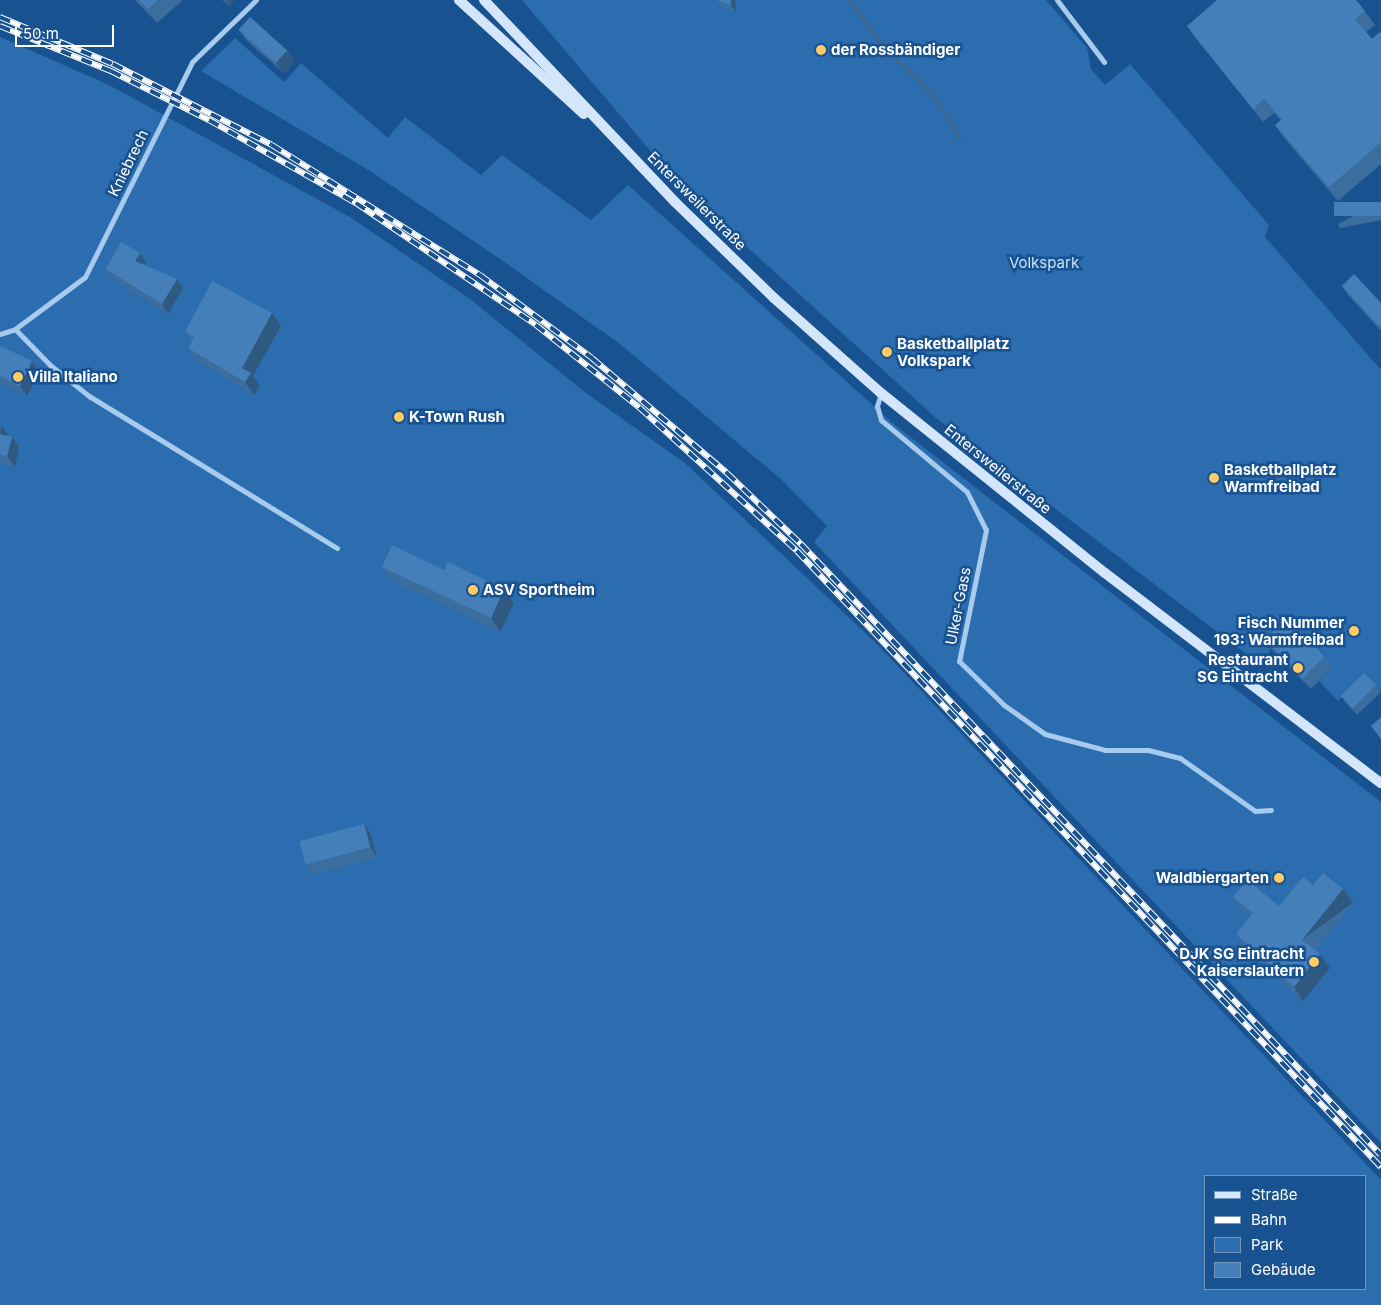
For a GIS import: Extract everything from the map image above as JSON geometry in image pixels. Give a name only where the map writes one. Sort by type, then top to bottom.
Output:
[{"type":"main road","name":"Entersweilerstraße","points":[[459,0],[622,148],[774,298],[881,393],[1097,567],[1381,783]]},
{"type":"main road","name":"Entersweilerstraße","points":[[484,0],[622,148]]},
{"type":"street","name":"Kniebrech","points":[[0,334],[15,329],[85,277],[192,62],[256,0]]},
{"type":"street","points":[[1058,0],[1104,62]]},
{"type":"street","points":[[15,329],[50,366],[89,396],[336,548]]},
{"type":"street","name":"Ulker-Gass","points":[[881,393],[877,406],[881,420],[967,492],[986,530],[959,661],[1004,705],[1045,734],[1105,750],[1148,750],[1180,758],[1255,811],[1270,810]]},
{"type":"green space","name":"Volkspark","points":[[522,0],[1046,0],[1087,48],[1091,69],[1105,85],[1130,64],[1269,225],[1265,237],[1381,370],[1381,691],[1364,675],[1338,701],[1319,681],[1333,667],[1294,629],[1288,614],[1262,666],[936,418],[682,188]]},
{"type":"green space","points":[[0,37],[109,85],[350,217],[470,299],[586,393],[686,464],[877,644],[1381,1180],[1381,1305],[0,1305]]},
{"type":"green space","points":[[235,38],[284,82],[301,63],[388,138],[405,117],[481,175],[502,155],[591,220],[628,185],[896,426],[1381,802],[1381,1143],[814,542],[827,526],[782,480],[620,344],[506,263],[370,171],[201,71]]},
{"type":"building","points":[[139,0],[158,0],[148,9]]},
{"type":"building","points":[[717,0],[731,0],[731,5]]},
{"type":"building","points":[[1217,0],[1356,0],[1365,11],[1355,19],[1372,39],[1381,33],[1381,142],[1329,187],[1275,125],[1282,119],[1264,99],[1253,109],[1187,26]]},
{"type":"building","points":[[250,17],[287,50],[276,63],[239,30]]},
{"type":"building","points":[[1334,202],[1381,202],[1381,216],[1334,216]]},
{"type":"building","points":[[121,242],[140,253],[135,261],[177,279],[162,304],[106,269]]},
{"type":"building","points":[[1354,274],[1381,303],[1381,324],[1379,326],[1342,286]]},
{"type":"building","points":[[212,281],[272,313],[242,368],[251,373],[245,382],[188,348],[194,337],[185,332]]},
{"type":"building","points":[[0,346],[32,361],[20,386],[0,376]]},
{"type":"building","points":[[0,434],[12,437],[7,456],[0,455]]},
{"type":"building","points":[[392,545],[444,570],[448,562],[504,589],[491,618],[382,567]]},
{"type":"building","points":[[1287,618],[1325,657],[1302,678],[1265,640]]},
{"type":"building","points":[[1364,673],[1376,685],[1353,708],[1341,696]]},
{"type":"building","points":[[1381,717],[1381,739],[1371,726]]},
{"type":"building","points":[[364,824],[370,847],[305,865],[299,841]]},
{"type":"building","points":[[1323,873],[1343,889],[1302,940],[1320,954],[1294,987],[1236,934],[1253,913],[1233,897],[1247,880],[1279,906],[1303,877],[1313,885]]},
{"type":"waterway","points":[[849,0],[887,51],[932,93],[960,138]]},
{"type":"railway","points":[[0,17],[113,64],[272,145],[480,275],[592,358],[727,473],[801,544],[1381,1155]]},
{"type":"railway","points":[[0,26],[111,71],[209,120],[356,203],[536,325],[640,408],[797,551],[1381,1167]]},
{"type":"place","name":"der Rossbändiger","points":[[821,50]]},
{"type":"place","name":"Basketballplatz Volkspark","points":[[887,352]]},
{"type":"place","name":"Villa Italiano","points":[[18,377]]},
{"type":"place","name":"K-Town Rush","points":[[399,417]]},
{"type":"place","name":"Basketballplatz Warmfreibad","points":[[1214,478]]},
{"type":"place","name":"ASV Sportheim","points":[[473,590]]},
{"type":"place","name":"Fisch Nummer 193: Warmfreibad","points":[[1354,631]]},
{"type":"place","name":"Restaurant SG Eintracht","points":[[1298,668]]},
{"type":"place","name":"Waldbiergarten","points":[[1279,878]]},
{"type":"place","name":"DJK SG Eintracht Kaiserslautern","points":[[1314,962]]}]
